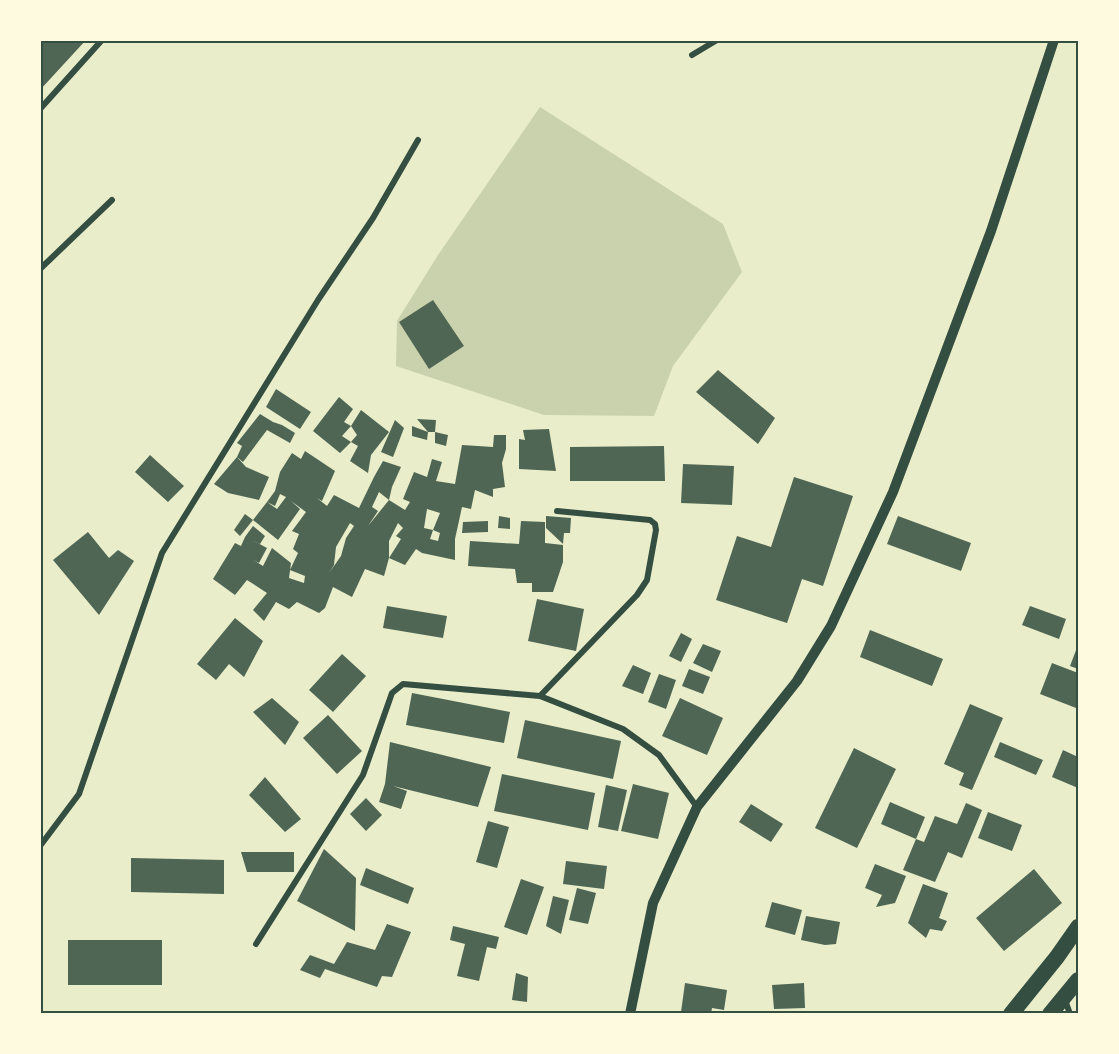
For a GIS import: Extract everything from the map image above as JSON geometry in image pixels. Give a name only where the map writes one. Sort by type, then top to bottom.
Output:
[{"type":"highway","points":[[1011,1014],[1078,927]]},
{"type":"highway","points":[[1050,1014],[1067,1006],[1078,980]]},
{"type":"street","points":[[40,109],[102,40]]},
{"type":"street","points":[[692,55],[717,40]]},
{"type":"street","points":[[630,1014],[653,903],[697,807],[797,681],[831,626],[884,513],[991,231],[1054,40]]},
{"type":"street","points":[[40,846],[79,794],[162,554],[318,300],[373,218],[418,140]]},
{"type":"street","points":[[40,269],[112,200]]},
{"type":"street","points":[[540,696],[637,595],[647,580],[656,530],[655,524],[650,519],[557,511]]},
{"type":"street","points":[[256,944],[363,774],[392,693],[403,684],[540,696],[623,729],[659,755],[697,807]]},
{"type":"green space","points":[[540,107],[723,224],[742,272],[673,366],[654,416],[544,415],[396,366],[397,321],[438,255]]},
{"type":"building","points":[[40,40],[86,40],[40,90]]},
{"type":"building","points":[[433,300],[464,346],[429,369],[399,322]]},
{"type":"building","points":[[718,370],[775,418],[758,444],[696,392]]},
{"type":"building","points":[[276,389],[311,412],[300,429],[266,407]]},
{"type":"building","points":[[339,397],[353,409],[344,422],[351,426],[342,436],[351,442],[340,453],[313,431]]},
{"type":"building","points":[[361,410],[389,432],[371,455],[368,473],[350,461],[358,446],[351,442],[357,435],[351,426]]},
{"type":"building","points":[[260,414],[295,433],[290,443],[267,430],[243,462],[237,457],[242,446],[237,443]]},
{"type":"building","points":[[417,419],[436,420],[435,432],[428,432]]},
{"type":"building","points":[[395,420],[404,428],[393,457],[381,452]]},
{"type":"building","points":[[412,426],[428,432],[427,440],[412,436]]},
{"type":"building","points":[[549,429],[556,471],[519,469],[519,439],[525,440],[523,430]]},
{"type":"building","points":[[435,432],[448,435],[446,446],[435,443]]},
{"type":"building","points":[[494,435],[506,435],[506,449],[502,463],[505,487],[493,489],[493,497],[475,490],[471,509],[462,507],[455,539],[455,560],[422,553],[416,549],[405,565],[389,558],[384,576],[365,569],[352,597],[333,587],[325,608],[319,613],[297,602],[289,609],[276,602],[264,621],[253,610],[267,593],[247,580],[235,595],[213,579],[235,543],[241,546],[253,526],[265,536],[260,544],[254,541],[267,548],[259,563],[253,560],[263,566],[272,548],[291,563],[290,570],[298,553],[293,549],[299,534],[292,531],[306,512],[291,501],[300,509],[278,540],[253,520],[275,491],[280,472],[292,453],[301,459],[305,451],[335,471],[322,501],[317,498],[327,506],[334,495],[359,508],[383,461],[401,467],[389,500],[405,510],[410,502],[403,499],[414,472],[427,477],[432,459],[442,462],[436,481],[455,484],[462,445],[493,447]],"holes":[[[379,492],[389,500],[368,526],[378,511],[372,507]],[[280,494],[286,497],[277,509],[267,502],[275,506]],[[427,509],[440,513],[433,530],[424,528]],[[350,523],[354,526],[346,538],[341,556],[329,573],[334,565],[336,547]],[[398,523],[403,528],[396,536],[401,539],[389,558],[389,541]],[[433,530],[440,533],[438,541],[430,539]],[[290,570],[305,576],[304,583],[289,578]]]},
{"type":"building","points":[[664,446],[665,481],[570,481],[570,447]]},
{"type":"building","points":[[150,455],[184,486],[168,502],[135,472]]},
{"type":"building","points":[[237,457],[246,467],[269,477],[259,500],[228,493],[214,484]]},
{"type":"building","points":[[683,464],[734,466],[732,505],[681,503]]},
{"type":"building","points":[[794,477],[853,496],[823,586],[802,579],[787,623],[716,600],[737,536],[771,547]]},
{"type":"building","points":[[245,514],[253,520],[240,536],[234,530]]},
{"type":"building","points":[[499,516],[510,518],[510,529],[498,528]]},
{"type":"building","points":[[546,516],[571,518],[570,533],[564,533],[563,544],[546,528]]},
{"type":"building","points":[[898,516],[971,543],[961,571],[887,544]]},
{"type":"building","points":[[488,521],[488,532],[462,533],[463,522]]},
{"type":"building","points":[[521,521],[545,522],[545,543],[563,545],[563,562],[553,592],[532,592],[532,583],[517,583],[515,569],[468,566],[470,541],[519,544]]},
{"type":"building","points":[[88,532],[109,558],[118,550],[134,561],[99,615],[53,560]]},
{"type":"building","points":[[537,599],[584,609],[576,651],[528,641]]},
{"type":"building","points":[[387,606],[447,616],[443,638],[383,628]]},
{"type":"building","points":[[1030,606],[1066,619],[1059,639],[1022,625]]},
{"type":"building","points":[[235,618],[263,641],[244,677],[229,664],[216,680],[197,664]]},
{"type":"building","points":[[870,630],[943,659],[932,686],[860,657]]},
{"type":"building","points":[[681,633],[692,639],[681,662],[669,656]]},
{"type":"building","points":[[703,644],[721,651],[712,672],[693,663]]},
{"type":"building","points":[[1078,645],[1078,669],[1070,666]]},
{"type":"building","points":[[342,654],[366,676],[333,712],[309,690]]},
{"type":"building","points":[[1052,663],[1078,673],[1076,708],[1040,694]]},
{"type":"building","points":[[633,665],[651,673],[643,694],[622,686]]},
{"type":"building","points":[[689,669],[710,677],[703,694],[682,686]]},
{"type":"building","points":[[659,674],[676,680],[666,709],[648,702]]},
{"type":"building","points":[[412,693],[510,712],[504,743],[406,725]]},
{"type":"building","points":[[272,698],[299,722],[285,745],[253,712]]},
{"type":"building","points":[[680,698],[723,718],[707,755],[662,736]]},
{"type":"building","points":[[970,704],[1003,718],[972,790],[959,785],[964,773],[944,764]]},
{"type":"building","points":[[328,715],[362,751],[337,774],[303,738]]},
{"type":"building","points":[[525,720],[621,741],[613,779],[517,758]]},
{"type":"building","points":[[390,742],[491,767],[478,807],[393,786],[407,791],[401,809],[379,802],[385,784]]},
{"type":"building","points":[[1000,742],[1043,760],[1036,775],[994,757]]},
{"type":"building","points":[[854,748],[896,769],[857,848],[815,828]]},
{"type":"building","points":[[1063,750],[1078,757],[1078,788],[1052,777]]},
{"type":"building","points":[[502,774],[595,793],[588,830],[494,811]]},
{"type":"building","points":[[265,777],[301,819],[285,832],[249,795]]},
{"type":"building","points":[[633,784],[669,793],[658,839],[621,831]]},
{"type":"building","points":[[606,785],[627,790],[618,831],[598,827]]},
{"type":"building","points":[[366,798],[382,815],[366,831],[350,814]]},
{"type":"building","points":[[890,802],[925,817],[916,839],[881,824]]},
{"type":"building","points":[[966,803],[982,810],[962,858],[948,852],[935,882],[903,870],[916,839],[924,842],[935,816],[957,824]]},
{"type":"building","points":[[751,804],[783,824],[771,842],[739,822]]},
{"type":"building","points":[[988,812],[1022,825],[1012,851],[978,838]]},
{"type":"building","points":[[488,821],[509,827],[497,868],[476,862]]},
{"type":"building","points":[[324,849],[356,878],[355,931],[297,901]]},
{"type":"building","points":[[241,852],[294,852],[294,872],[247,872]]},
{"type":"building","points":[[131,858],[224,860],[224,894],[131,892]]},
{"type":"building","points":[[566,861],[607,866],[604,889],[563,884]]},
{"type":"building","points":[[875,864],[906,876],[895,903],[876,907],[882,895],[865,888]]},
{"type":"building","points":[[366,868],[414,888],[408,904],[360,885]]},
{"type":"building","points":[[1034,869],[1062,903],[1004,951],[976,918]]},
{"type":"building","points":[[521,879],[544,887],[527,935],[504,927]]},
{"type":"building","points":[[923,884],[948,893],[939,918],[947,921],[942,931],[930,929],[926,938],[908,923]]},
{"type":"building","points":[[577,888],[596,893],[588,924],[569,920]]},
{"type":"building","points":[[553,896],[569,900],[561,934],[546,926]]},
{"type":"building","points":[[772,902],[802,910],[795,935],[765,927]]},
{"type":"building","points":[[806,916],[840,922],[836,944],[825,945],[801,940]]},
{"type":"building","points":[[387,924],[411,932],[392,977],[382,976],[377,987],[325,969],[320,978],[300,970],[310,955],[334,964],[347,942],[375,950]]},
{"type":"building","points":[[453,926],[499,937],[496,949],[487,947],[479,981],[457,976],[465,944],[450,940]]},
{"type":"building","points":[[68,940],[162,940],[162,985],[68,985]]},
{"type":"building","points":[[516,973],[528,977],[527,1002],[512,1000]]},
{"type":"building","points":[[685,983],[727,990],[724,1010],[712,1008],[711,1014],[681,1012]]},
{"type":"building","points":[[804,983],[805,1008],[774,1009],[772,985]]}]
